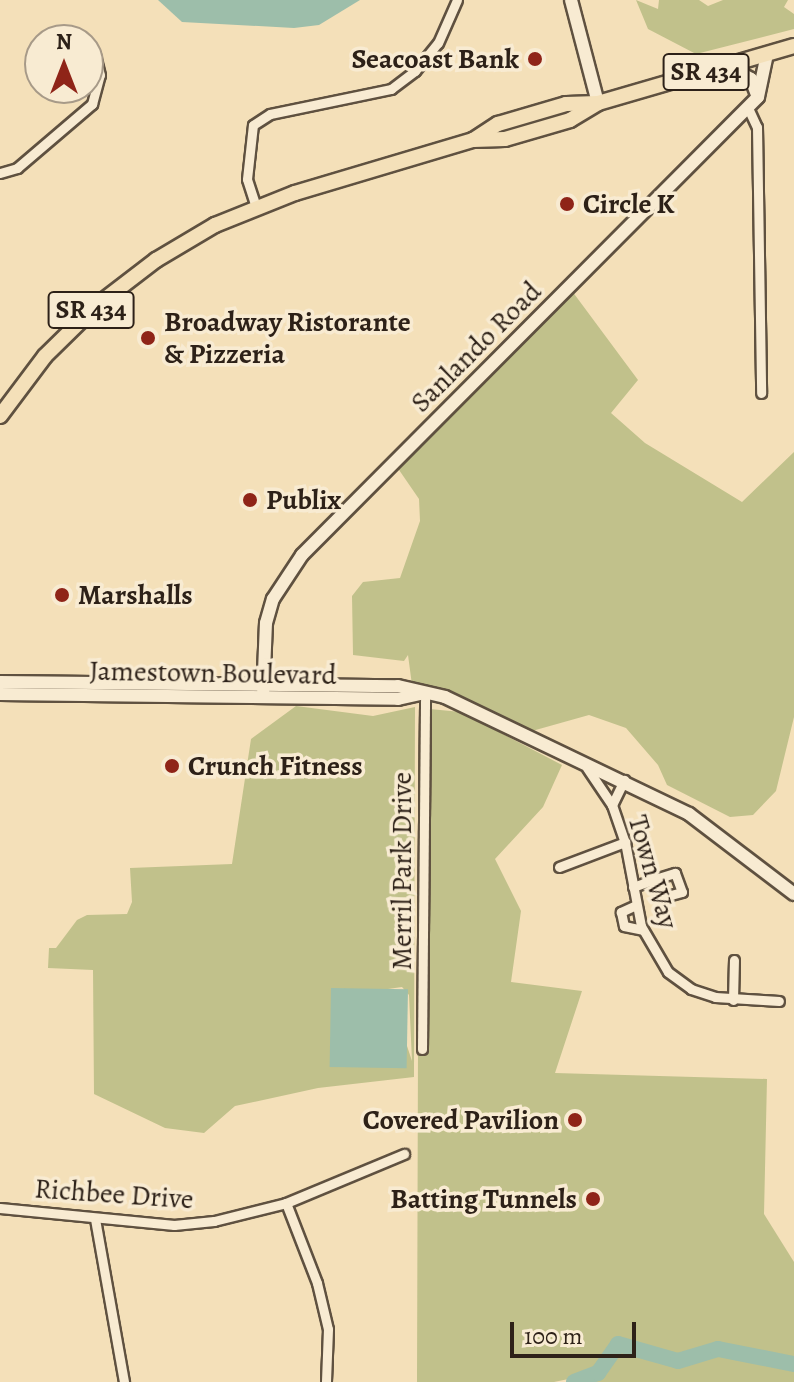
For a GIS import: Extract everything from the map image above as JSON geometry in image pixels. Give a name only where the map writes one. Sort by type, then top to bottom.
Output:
[{"type":"main road","name":"SR 434","points":[[0,416],[45,356],[110,294],[169,251],[256,207],[473,140],[505,139],[570,120],[598,103],[794,46]]},
{"type":"street","points":[[256,207],[247,179],[253,125],[270,114],[391,89],[415,71],[438,43],[457,0]]},
{"type":"street","points":[[571,0],[598,103]]},
{"type":"street","name":"Sanlando Road","points":[[264,691],[269,613],[302,555],[748,108],[766,81],[767,54]]},
{"type":"street","points":[[727,66],[751,79],[758,97]]},
{"type":"street","points":[[0,173],[17,168],[92,104]]},
{"type":"street","points":[[748,108],[757,127],[761,393]]},
{"type":"street","name":"Jamestown Boulevard","points":[[0,682],[398,699],[425,693],[469,707],[689,814],[794,894]]},
{"type":"street","name":"Jamestown Boulevard","points":[[0,694],[264,691]]},
{"type":"street","name":"Merril Park Drive","points":[[422,1049],[425,693]]},
{"type":"street","name":"Town Way","points":[[580,760],[612,805],[625,842],[643,930],[668,972],[691,989],[733,1000],[779,1001]]},
{"type":"street","name":"Town Way","points":[[612,805],[624,780]]},
{"type":"street","points":[[559,867],[625,842]]},
{"type":"street","points":[[633,887],[654,880],[675,873],[682,892],[665,899],[657,895],[654,880]]},
{"type":"street","points":[[636,905],[621,912],[627,930],[643,930]]},
{"type":"street","points":[[733,1000],[734,960]]},
{"type":"street","name":"Richbee Drive","points":[[0,1208],[174,1225],[244,1217],[404,1154]]},
{"type":"street","points":[[286,1203],[317,1283],[328,1329],[326,1382]]},
{"type":"street","points":[[95,1219],[124,1382]]},
{"type":"green space","points":[[636,0],[658,9],[659,0],[699,0],[708,6],[723,0],[788,0],[784,7],[794,14],[794,29],[696,54],[648,29]]},
{"type":"green space","points":[[572,291],[638,380],[611,413],[645,443],[742,502],[794,452],[794,717],[776,791],[753,815],[730,817],[667,785],[658,765],[626,728],[589,715],[532,731],[447,693],[412,685],[408,655],[404,661],[353,655],[352,596],[363,582],[400,578],[420,521],[419,499],[397,467]]},
{"type":"green space","points":[[296,706],[373,716],[415,707],[414,1077],[318,1088],[235,1106],[204,1133],[165,1128],[94,1094],[93,970],[48,968],[49,948],[56,948],[77,920],[87,915],[127,914],[132,902],[130,868],[232,864],[251,739]],"holes":[[[402,987],[409,995],[412,1061],[388,989]]]},
{"type":"green space","points":[[419,708],[461,712],[562,765],[543,807],[495,859],[521,911],[511,982],[582,991],[555,1073],[767,1079],[764,1214],[794,1262],[794,1361],[718,1348],[678,1360],[616,1343],[588,1375],[554,1382],[417,1382]]},
{"type":"green space","points":[[617,1347],[677,1364],[718,1352],[794,1365],[794,1382],[574,1382],[603,1370]]},
{"type":"shaded area","points":[[158,0],[360,0],[319,25],[294,28],[182,22]]},
{"type":"shaded area","points":[[331,988],[408,989],[407,1068],[330,1067]]},
{"type":"waterway","points":[[574,1382],[598,1373],[618,1344],[678,1361],[718,1349],[794,1364]]},
{"type":"place","name":"Seacoast Bank","points":[[535,59]]},
{"type":"place","name":"Circle K","points":[[567,204]]},
{"type":"place","name":"Broadway Ristorante & Pizzeria","points":[[148,338]]},
{"type":"place","name":"Publix","points":[[250,500]]},
{"type":"place","name":"Marshalls","points":[[62,595]]},
{"type":"place","name":"Crunch Fitness","points":[[172,766]]},
{"type":"place","name":"Covered Pavilion","points":[[575,1120]]},
{"type":"place","name":"Batting Tunnels","points":[[593,1199]]}]
